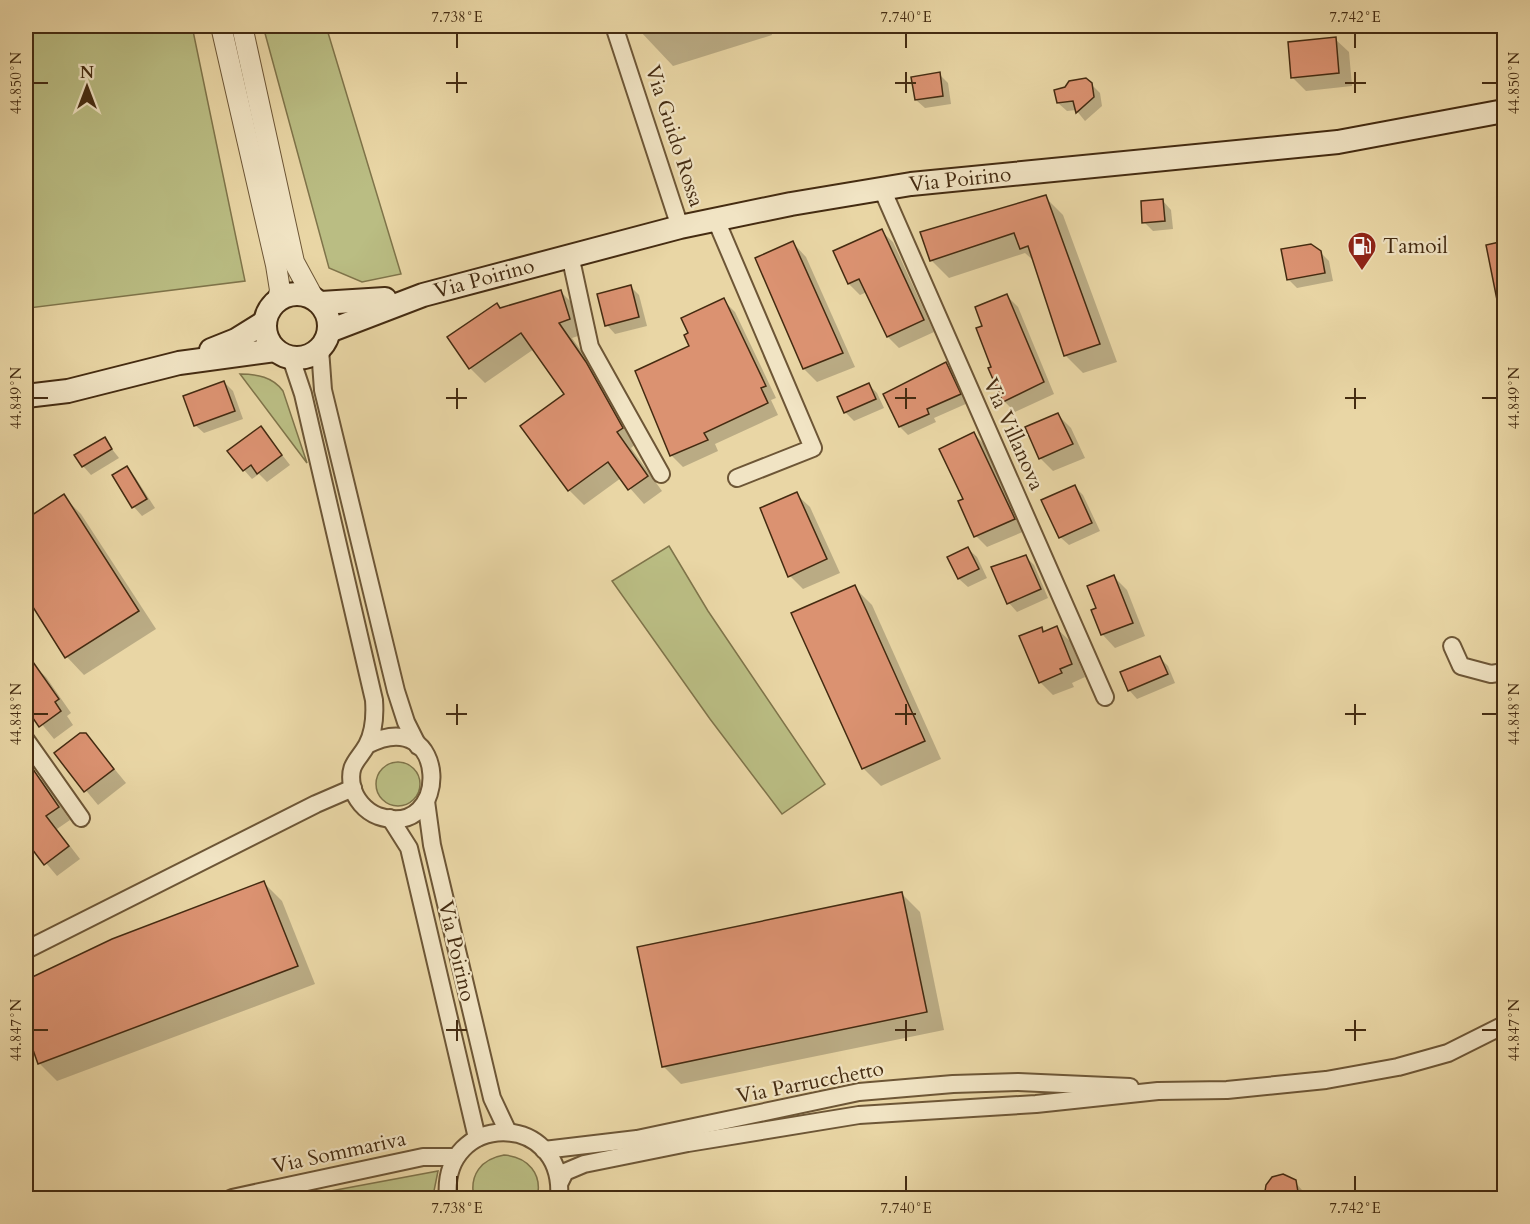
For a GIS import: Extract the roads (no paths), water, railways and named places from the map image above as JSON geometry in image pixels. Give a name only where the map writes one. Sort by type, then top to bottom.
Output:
[{"type":"main road","name":"Via Poirino","points":[[317,300],[356,303],[423,294],[680,227],[882,189],[1338,142],[1504,111]]},
{"type":"main road","points":[[179,363],[283,354],[311,355],[325,340],[327,311],[317,300],[295,293],[278,300],[267,313],[265,332],[283,354]]},
{"type":"main road","name":"Via Poirino","points":[[325,340],[423,294]]},
{"type":"main road","points":[[26,396],[68,391],[179,363],[236,340],[265,322]]},
{"type":"street","points":[[221,26],[278,273],[278,300]]},
{"type":"street","points":[[242,26],[294,262],[317,300]]},
{"type":"street","name":"Via Guido Rossa","points":[[614,26],[680,227]]},
{"type":"street","name":"Via Villanova","points":[[882,189],[1105,697]]},
{"type":"street","points":[[716,220],[813,448],[737,478]]},
{"type":"street","points":[[570,255],[590,347],[661,474]]},
{"type":"street","points":[[283,354],[303,394],[374,700],[375,716],[367,745],[353,765],[353,789],[364,807],[373,814],[390,819],[410,814],[426,801],[433,778],[426,755],[418,746],[406,722],[396,691],[323,386],[325,340]]},
{"type":"street","points":[[1452,646],[1461,666],[1491,674],[1504,672]]},
{"type":"street","points":[[367,745],[379,739],[393,737],[406,739],[418,746]]},
{"type":"street","points":[[26,740],[81,818]]},
{"type":"street","points":[[26,950],[315,804],[353,789]]},
{"type":"street","name":"Via Poirino","points":[[426,801],[432,845],[492,1098],[508,1132]]},
{"type":"street","name":"Via Poirino","points":[[390,819],[409,848],[466,1100],[477,1138]]},
{"type":"street","name":"Via Parrucchetto","points":[[559,1190],[565,1172],[584,1164],[688,1143],[860,1115],[1036,1104],[1158,1091],[1272,1086],[1398,1067],[1448,1053],[1504,1025]]},
{"type":"street","name":"Via Parrucchetto","points":[[544,1150],[638,1139],[878,1090],[1018,1082],[1111,1085],[1158,1091]]},
{"type":"street","points":[[448,1198],[450,1171],[456,1157],[477,1138],[492,1133],[508,1132],[523,1135],[544,1150],[556,1167],[559,1190]]},
{"type":"street","name":"Via Sommariva","points":[[232,1198],[423,1157],[456,1157]]},
{"type":"place","name":"Tamoil","points":[[1362,272]]}]
